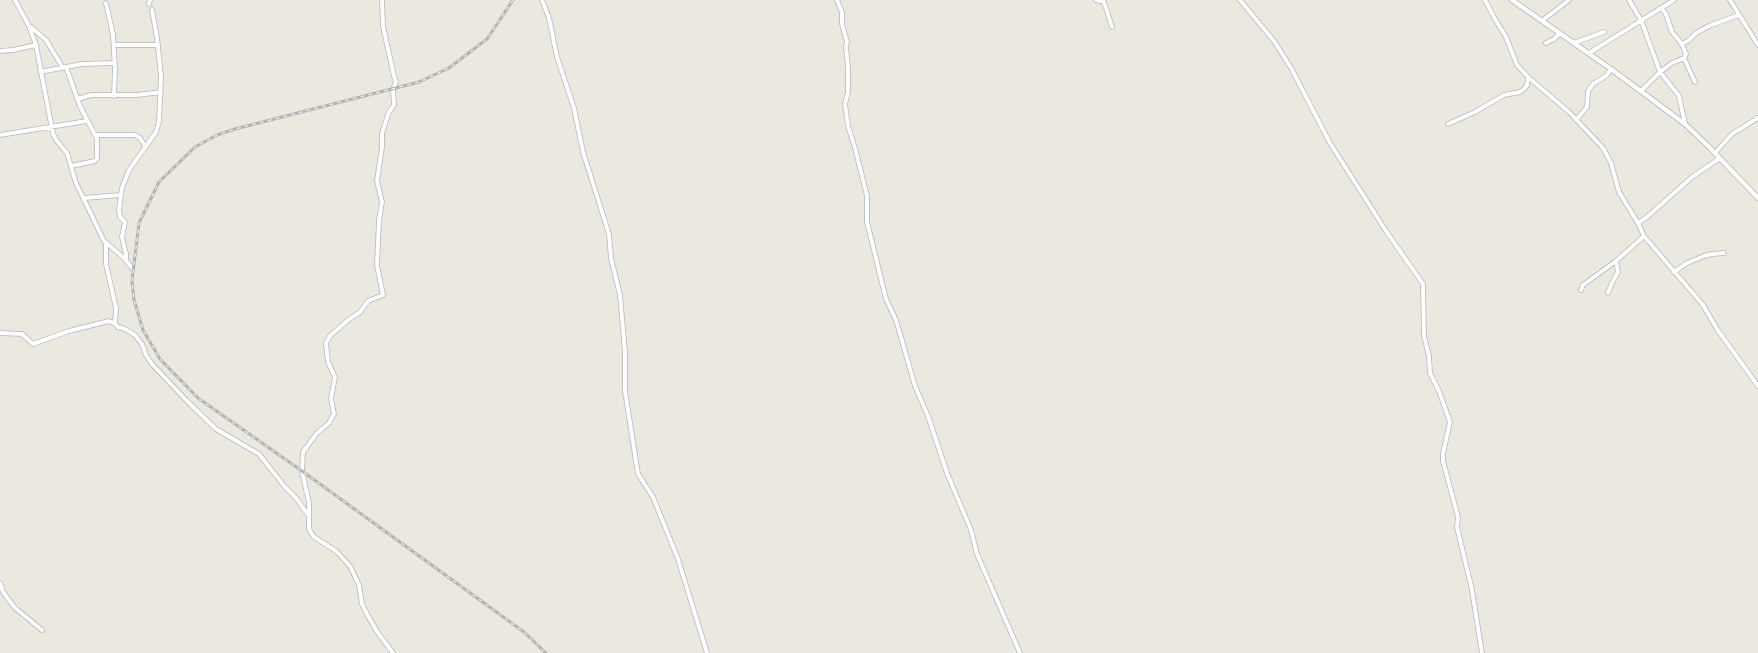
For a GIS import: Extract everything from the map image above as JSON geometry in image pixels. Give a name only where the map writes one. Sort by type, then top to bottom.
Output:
[{"type":"street","points":[[15,0],[29,26],[36,46],[51,128],[56,141],[67,153],[76,183],[106,243],[126,260],[132,268]]},
{"type":"street","points":[[382,0],[383,26],[396,81],[393,90],[394,105],[389,112],[382,133],[377,181],[382,202],[379,220],[377,265],[383,295],[368,301],[360,312],[330,336],[326,343],[328,362],[335,377],[331,398],[334,414],[330,422],[315,436],[303,452],[302,471],[309,503],[309,529],[314,538],[336,551],[350,566],[359,585],[362,604],[392,653]]},
{"type":"street","points":[[542,0],[552,28],[560,67],[574,108],[583,152],[609,234],[611,258],[620,295],[625,360],[625,391],[638,474],[653,497],[678,559],[708,653]]},
{"type":"street","points":[[837,0],[842,12],[842,24],[847,42],[848,92],[845,104],[848,126],[856,148],[867,196],[867,222],[885,296],[896,320],[915,386],[928,416],[947,473],[971,530],[980,560],[1020,653]]},
{"type":"street","points":[[1096,0],[1104,2],[1112,27]]},
{"type":"street","points":[[1240,0],[1270,35],[1291,68],[1330,144],[1423,284],[1424,336],[1429,356],[1430,373],[1440,391],[1450,422],[1443,461],[1458,517],[1457,527],[1472,590],[1482,653]]},
{"type":"street","points":[[1486,0],[1506,37],[1517,65],[1528,77],[1569,112],[1608,156],[1619,192],[1644,236],[1703,305],[1717,329],[1758,386]]},
{"type":"street","points":[[1512,0],[1560,32],[1684,124],[1758,198]]},
{"type":"street","points":[[1543,20],[1569,0]]},
{"type":"street","points":[[1629,0],[1641,20],[1660,72],[1678,96],[1684,124]]},
{"type":"street","points":[[1589,54],[1674,0]]},
{"type":"street","points":[[1730,0],[1758,45]]},
{"type":"street","points":[[106,3],[112,26],[114,45],[114,96]]},
{"type":"street","points":[[1661,8],[1666,14],[1672,32],[1682,44],[1685,52],[1684,58],[1695,82]]},
{"type":"street","points":[[126,260],[122,237],[125,222],[120,217],[118,210],[121,195],[129,170],[156,132],[159,122],[161,92],[158,45],[152,10]]},
{"type":"street","points":[[1682,44],[1711,24],[1739,16]]},
{"type":"street","points":[[29,26],[46,40],[64,68],[97,141],[96,160],[72,166]]},
{"type":"street","points":[[1546,43],[1554,39],[1560,32]]},
{"type":"street","points":[[1574,43],[1604,32]]},
{"type":"street","points":[[114,45],[158,45]]},
{"type":"street","points":[[114,53],[121,45]]},
{"type":"street","points":[[0,51],[36,46]]},
{"type":"street","points":[[1641,91],[1660,72],[1684,58]]},
{"type":"street","points":[[40,72],[82,64],[114,63]]},
{"type":"street","points":[[1576,120],[1587,107],[1588,91],[1593,84],[1606,76],[1611,69]]},
{"type":"street","points":[[1448,124],[1475,112],[1504,95],[1523,91],[1528,77]]},
{"type":"street","points":[[78,99],[91,95],[114,96],[161,92]]},
{"type":"street","points":[[1715,153],[1732,134],[1758,118]]},
{"type":"street","points":[[0,136],[87,121]]},
{"type":"street","points":[[95,135],[135,135],[140,138],[145,146]]},
{"type":"street","points":[[1638,223],[1647,218],[1692,177],[1720,158]]},
{"type":"street","points":[[84,198],[121,195]]},
{"type":"street","points":[[1581,290],[1583,285],[1616,261],[1644,236]]},
{"type":"street","points":[[106,243],[106,264],[116,308],[115,324]]},
{"type":"street","points":[[1674,272],[1687,263],[1724,252]]},
{"type":"street","points":[[1608,293],[1618,272],[1616,261]]},
{"type":"street","points":[[0,333],[22,334],[33,344],[69,331],[104,322],[112,321],[118,327],[128,330],[139,339],[146,357],[154,368],[216,429],[259,454],[309,516]]},
{"type":"street","points":[[0,583],[3,592],[15,608],[42,630]]},
{"type":"railway","points":[[513,0],[487,39],[449,68],[419,82],[235,129],[217,135],[195,147],[159,182],[139,223],[132,281],[134,300],[143,330],[160,359],[198,398],[524,632],[546,653]]}]
